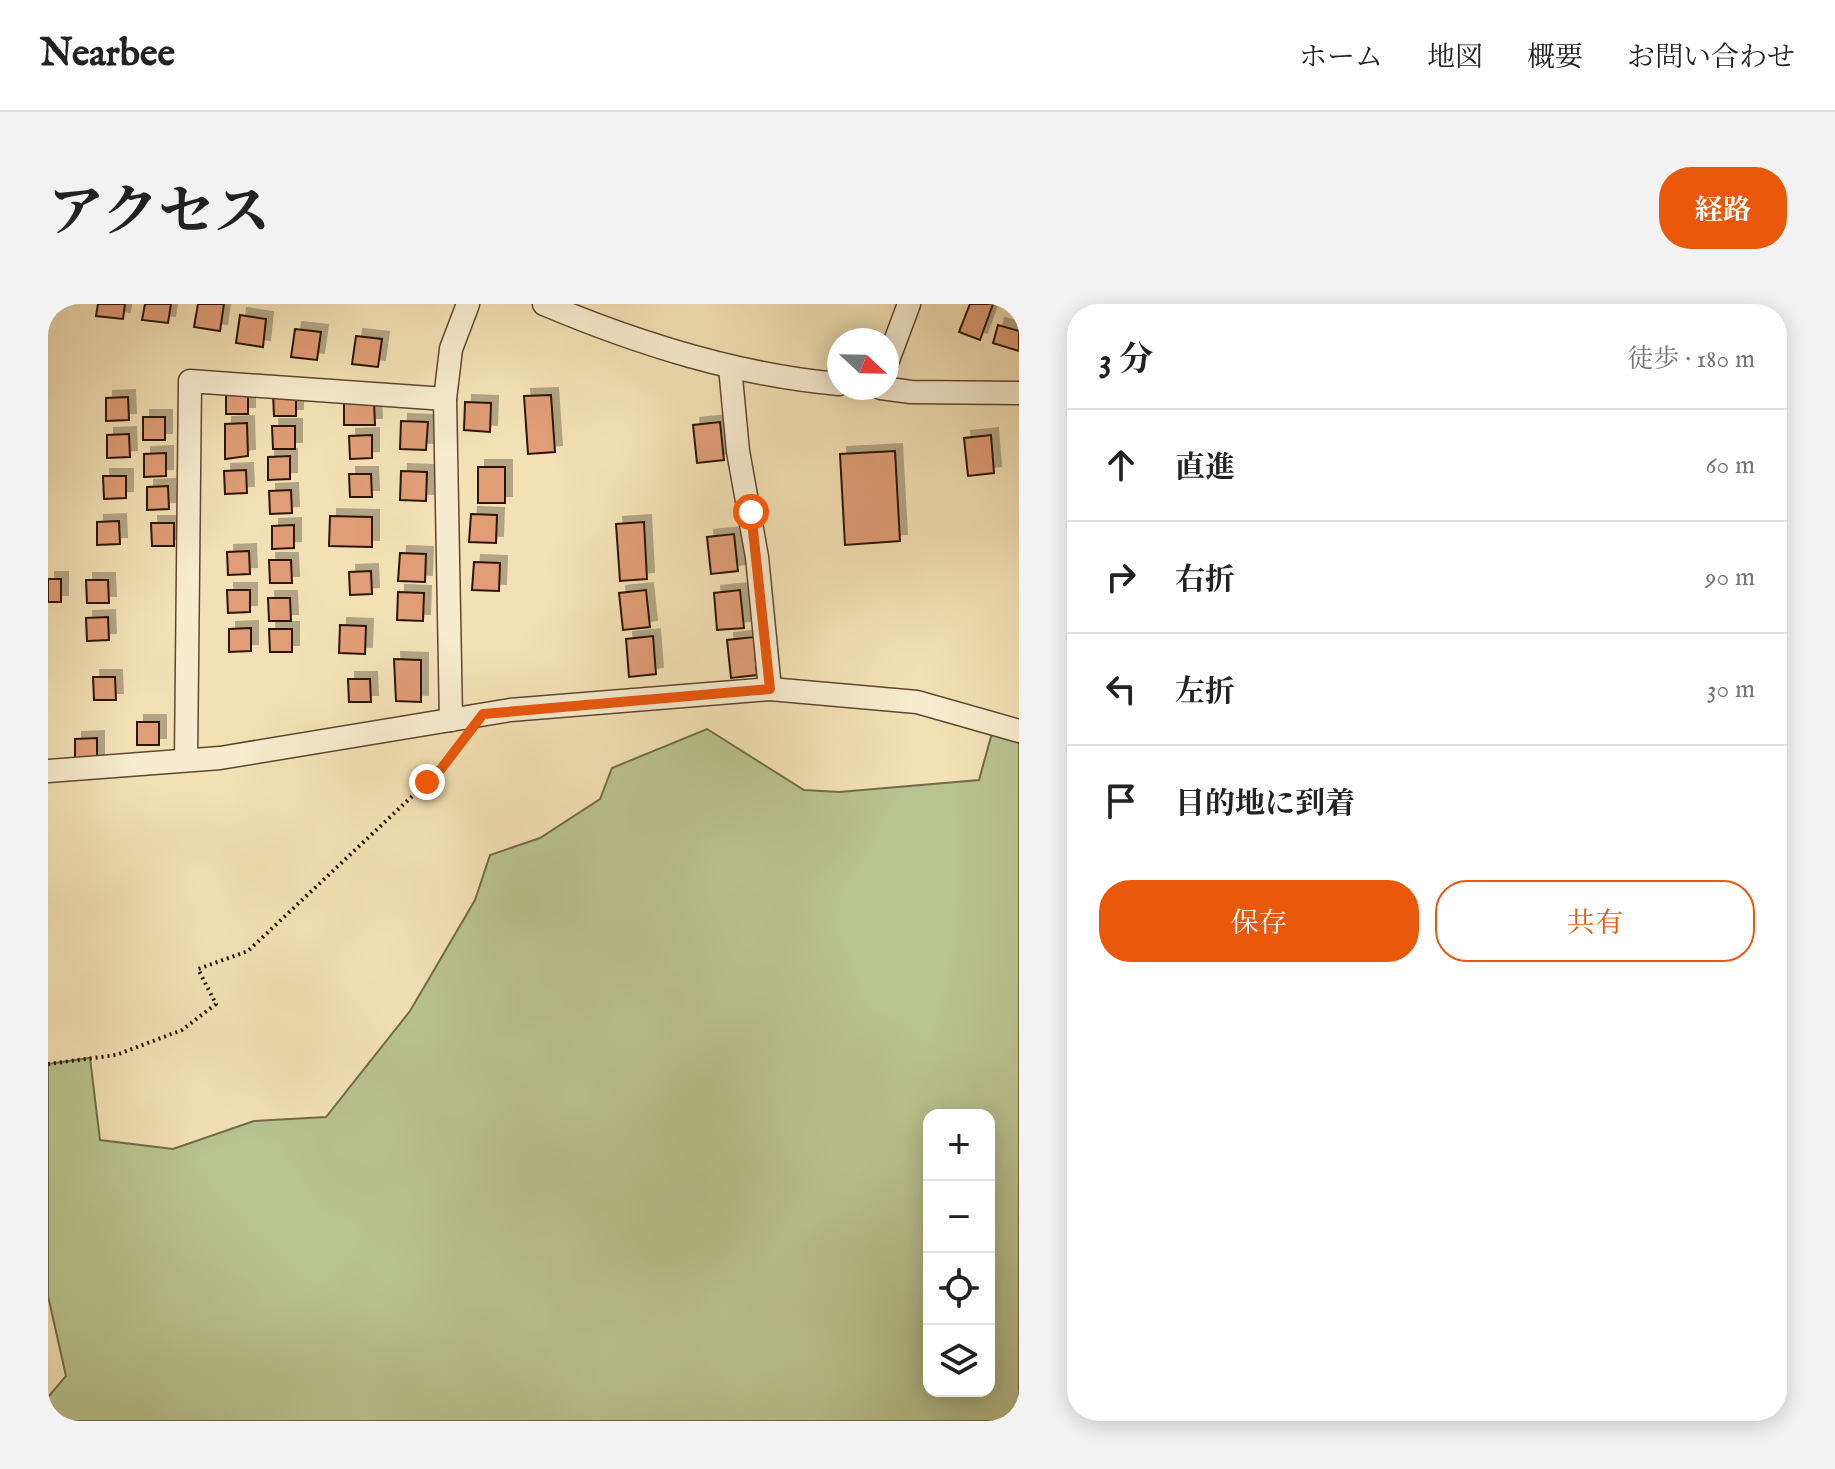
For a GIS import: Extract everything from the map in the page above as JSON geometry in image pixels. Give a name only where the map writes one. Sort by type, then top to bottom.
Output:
[{"type":"street","points":[[451,720],[445,399],[451,349],[468,304]]},
{"type":"street","points":[[544,304],[613,333],[730,367],[827,383]]},
{"type":"street","points":[[899,331],[909,304]]},
{"type":"street","points":[[730,367],[738,451],[757,557],[770,689]]},
{"type":"street","points":[[186,759],[190,381],[445,399]]},
{"type":"street","points":[[899,390],[1019,393]]},
{"type":"street","points":[[48,771],[220,758],[483,714],[770,689],[917,702],[1019,731]]},
{"type":"path","points":[[48,1064],[116,1055],[182,1030],[216,1004],[198,969],[248,951],[441,769],[483,714]]},
{"type":"green space","points":[[707,729],[804,790],[839,792],[979,780],[992,733],[1019,741],[1019,1421],[48,1421],[48,1397],[66,1376],[48,1296],[48,1064],[90,1058],[100,1140],[173,1149],[254,1121],[326,1117],[410,1011],[475,900],[490,855],[540,838],[600,799],[612,768]]},
{"type":"building","points":[[98,304],[125,304],[123,319],[96,316]]},
{"type":"building","points":[[145,304],[171,304],[168,323],[142,320]]},
{"type":"building","points":[[198,304],[224,304],[220,331],[194,327]]},
{"type":"building","points":[[970,304],[993,304],[980,340],[959,332]]},
{"type":"building","points":[[240,315],[266,319],[263,347],[236,343]]},
{"type":"building","points":[[998,325],[1019,331],[1019,351],[993,343]]},
{"type":"building","points":[[295,329],[321,332],[317,360],[291,357]]},
{"type":"building","points":[[356,336],[382,339],[378,367],[352,364]]},
{"type":"building","points":[[226,391],[248,391],[248,414],[226,414]]},
{"type":"building","points":[[273,393],[296,393],[296,416],[274,416]]},
{"type":"building","points":[[551,395],[555,452],[528,454],[524,396]]},
{"type":"building","points":[[128,397],[129,420],[106,421],[106,398]]},
{"type":"building","points":[[344,402],[374,402],[375,425],[344,425]]},
{"type":"building","points":[[465,402],[491,403],[490,432],[464,430]]},
{"type":"building","points":[[143,417],[165,417],[165,440],[143,440]]},
{"type":"building","points":[[401,421],[428,422],[426,450],[400,449]]},
{"type":"building","points":[[720,422],[724,460],[697,463],[693,425]]},
{"type":"building","points":[[247,423],[248,456],[225,459],[225,424]]},
{"type":"building","points":[[272,426],[295,426],[295,449],[273,449]]},
{"type":"building","points":[[129,434],[130,457],[107,458],[107,435]]},
{"type":"building","points":[[372,435],[372,458],[350,459],[349,436]]},
{"type":"building","points":[[991,435],[994,473],[968,476],[964,438]]},
{"type":"building","points":[[895,451],[900,541],[845,545],[840,454]]},
{"type":"building","points":[[166,453],[166,476],[144,477],[144,454]]},
{"type":"building","points":[[290,456],[290,479],[268,480],[268,457]]},
{"type":"building","points":[[478,467],[505,467],[505,503],[478,503]]},
{"type":"building","points":[[246,470],[247,493],[225,494],[224,471]]},
{"type":"building","points":[[401,471],[427,472],[426,501],[400,500]]},
{"type":"building","points":[[349,474],[371,474],[372,497],[350,497]]},
{"type":"building","points":[[103,476],[126,476],[126,498],[104,499]]},
{"type":"building","points":[[168,486],[169,509],[147,510],[147,487]]},
{"type":"building","points":[[291,490],[292,513],[270,514],[269,491]]},
{"type":"building","points":[[471,514],[497,515],[496,543],[469,542]]},
{"type":"building","points":[[330,516],[372,517],[372,547],[329,546]]},
{"type":"building","points":[[119,521],[120,544],[97,545],[97,522]]},
{"type":"building","points":[[644,522],[647,579],[620,581],[616,524]]},
{"type":"building","points":[[151,523],[174,523],[174,546],[152,546]]},
{"type":"building","points":[[294,525],[294,548],[272,549],[272,526]]},
{"type":"building","points":[[734,534],[738,571],[711,574],[707,537]]},
{"type":"building","points":[[249,551],[250,574],[228,575],[227,552]]},
{"type":"building","points":[[400,553],[426,554],[425,582],[398,581]]},
{"type":"building","points":[[269,560],[291,560],[292,583],[270,583]]},
{"type":"building","points":[[474,562],[500,563],[499,591],[472,590]]},
{"type":"building","points":[[371,571],[372,594],[350,595],[349,572]]},
{"type":"building","points":[[48,579],[61,579],[61,602],[48,602]]},
{"type":"building","points":[[86,580],[108,580],[109,603],[87,603]]},
{"type":"building","points":[[227,590],[250,590],[250,612],[228,613]]},
{"type":"building","points":[[646,590],[650,627],[623,630],[619,593]]},
{"type":"building","points":[[740,590],[744,628],[717,630],[714,593]]},
{"type":"building","points":[[398,592],[424,593],[423,621],[397,620]]},
{"type":"building","points":[[268,598],[290,598],[291,621],[269,621]]},
{"type":"building","points":[[108,617],[109,640],[87,641],[86,618]]},
{"type":"building","points":[[340,625],[366,626],[365,654],[339,653]]},
{"type":"building","points":[[251,628],[251,651],[229,652],[229,629]]},
{"type":"building","points":[[269,629],[292,629],[292,652],[270,652]]},
{"type":"building","points":[[653,636],[656,674],[629,677],[626,639]]},
{"type":"building","points":[[754,637],[757,675],[731,678],[727,640]]},
{"type":"building","points":[[394,659],[421,660],[421,702],[396,701]]},
{"type":"building","points":[[93,677],[115,677],[116,700],[94,700]]},
{"type":"building","points":[[348,679],[370,679],[371,702],[349,702]]},
{"type":"building","points":[[137,722],[159,722],[159,745],[137,745]]},
{"type":"building","points":[[97,738],[97,761],[75,761],[75,739]]},
{"type":"route","points":[[427,782],[441,769],[483,714],[770,689],[751,512]]}]
